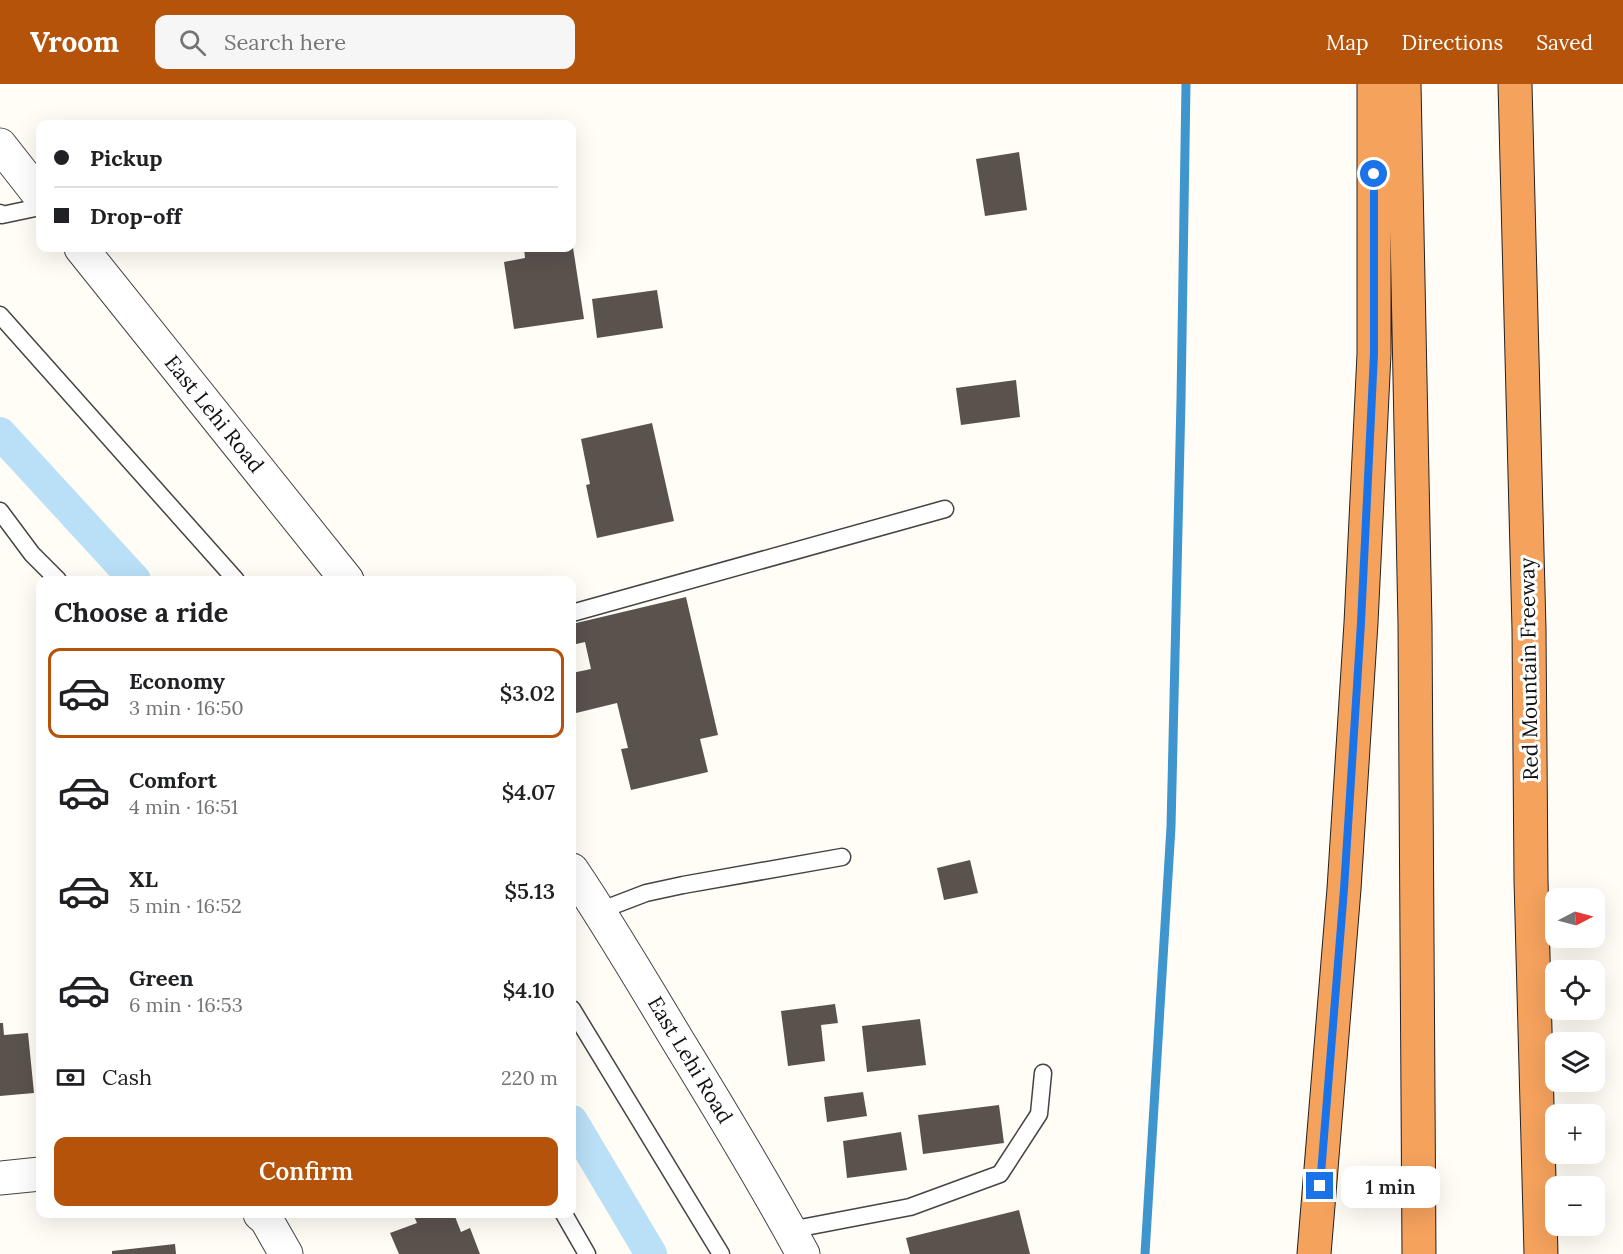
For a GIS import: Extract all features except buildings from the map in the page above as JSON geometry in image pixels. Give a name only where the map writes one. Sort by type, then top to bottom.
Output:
[{"type":"highway","points":[[1314,1254],[1344,889],[1361,612],[1374,354],[1374,84]]},
{"type":"highway","points":[[1404,84],[1415,624],[1419,1254]]},
{"type":"highway","name":"Red Mountain Freeway","points":[[1515,84],[1529,628],[1531,880],[1541,1254]]},
{"type":"street","points":[[0,145],[36,191]]},
{"type":"street","name":"East Lehi Road","points":[[84,252],[344,576]]},
{"type":"street","name":"East Lehi Road","points":[[576,876],[797,1242]]},
{"type":"street","points":[[0,1178],[36,1174]]},
{"type":"street","points":[[265,1218],[286,1254]]},
{"type":"lane","points":[[0,213],[2,215],[36,208]]},
{"type":"lane","points":[[0,315],[233,576]]},
{"type":"lane","points":[[576,612],[945,508]]},
{"type":"lane","points":[[0,512],[32,554],[54,576]]},
{"type":"lane","points":[[599,911],[646,893],[842,857]]},
{"type":"lane","points":[[576,1016],[721,1254]]},
{"type":"lane","points":[[797,1242],[910,1207],[1000,1174],[1039,1114],[1043,1073]]},
{"type":"lane","points":[[566,1218],[587,1254]]},
{"type":"waterway","points":[[1145,1254],[1171,827],[1186,84]]},
{"type":"waterway","points":[[0,433],[131,576]]},
{"type":"waterway","points":[[576,1128],[651,1254]]},
{"type":"route","points":[[1320,1186],[1344,889],[1361,623],[1374,354],[1374,174]]}]
